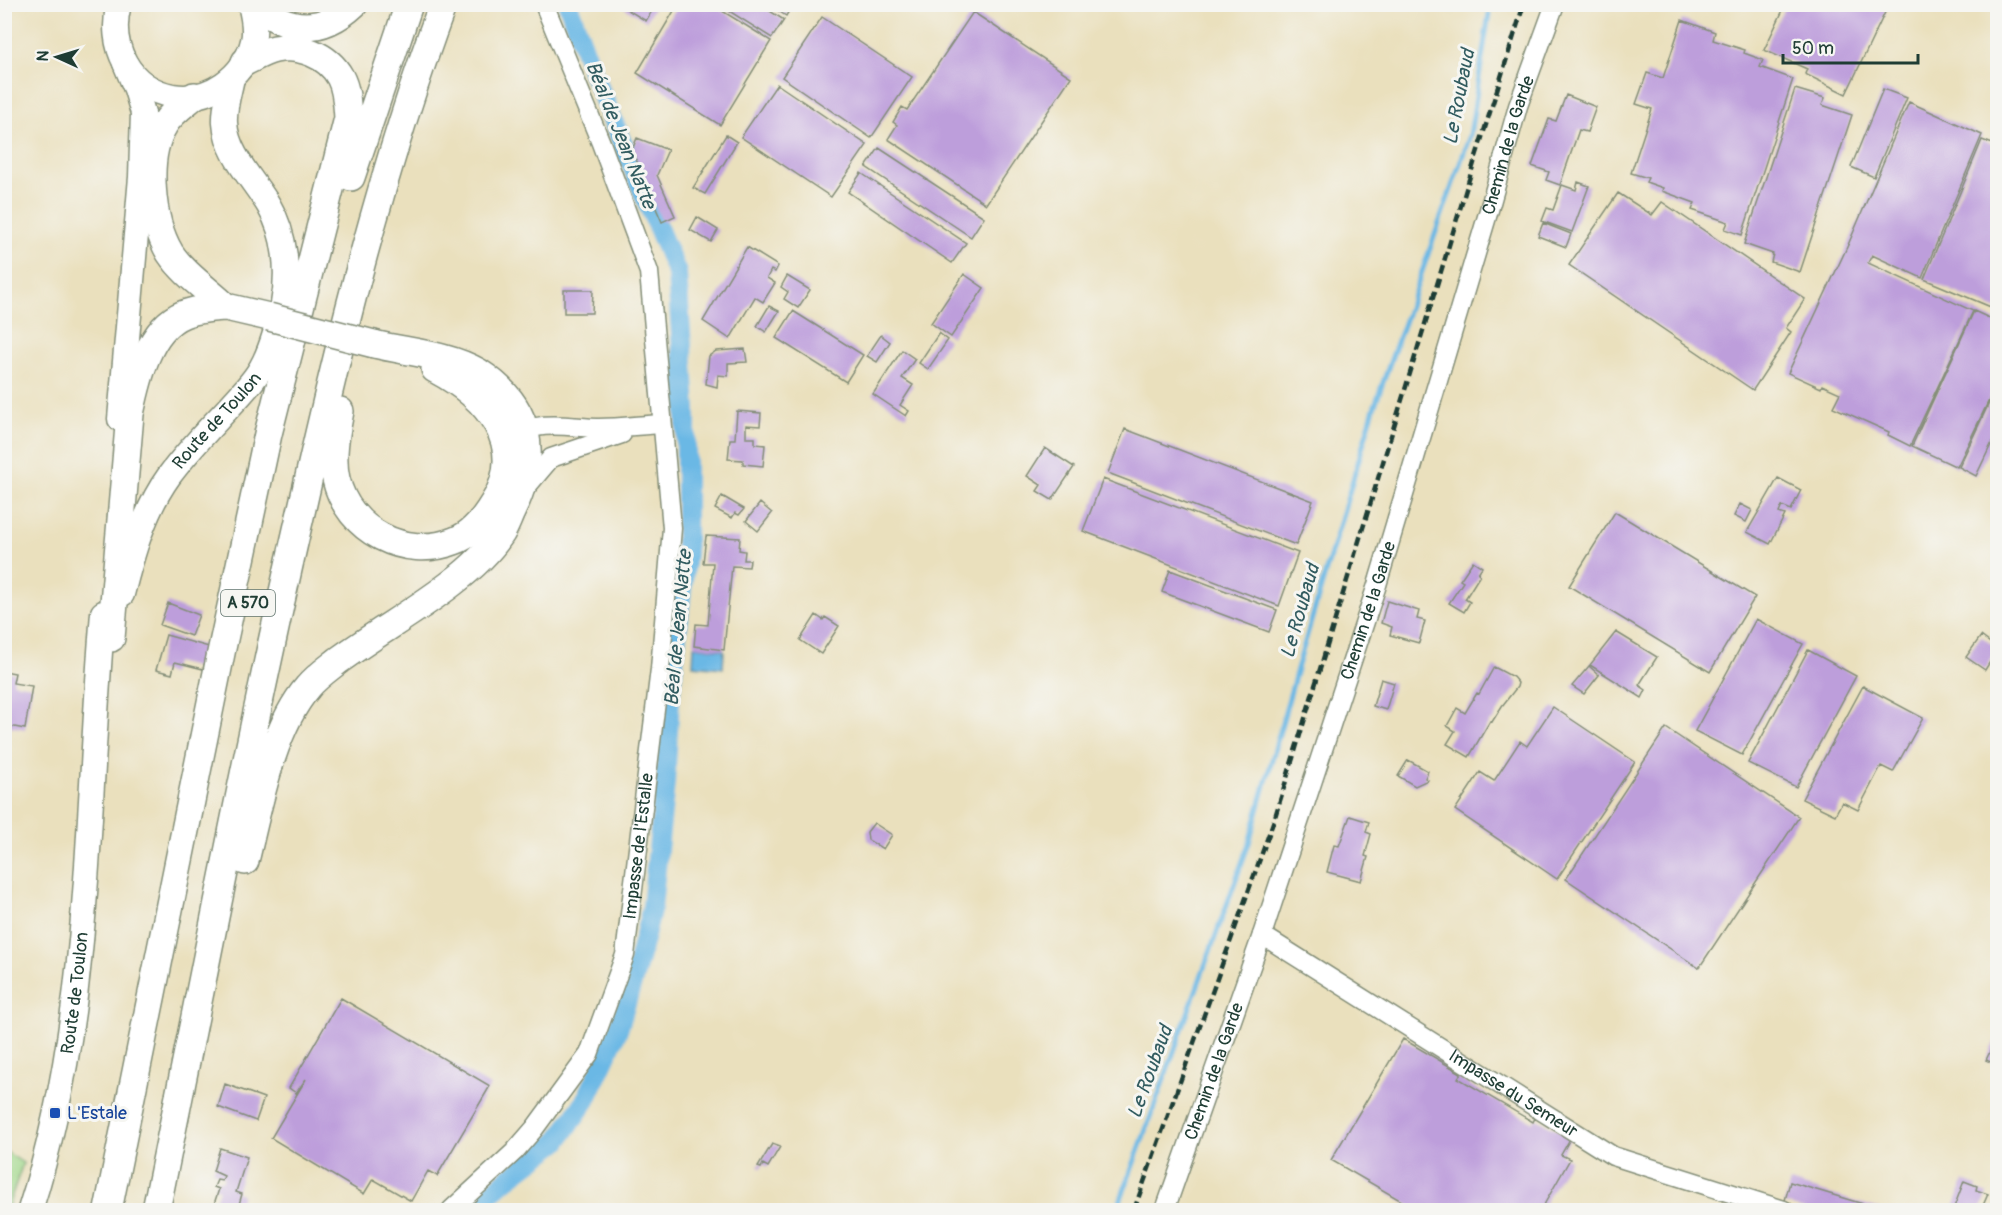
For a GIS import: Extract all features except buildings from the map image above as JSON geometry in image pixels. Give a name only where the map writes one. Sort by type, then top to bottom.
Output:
[{"type":"highway","points":[[256,4],[272,18],[283,23],[308,27],[325,23],[341,15],[354,4]]},
{"type":"highway","name":"A 570","points":[[122,1210],[271,491],[301,360],[328,255],[362,142],[409,4]]},
{"type":"highway","name":"A 570","points":[[156,1210],[276,623],[346,320],[382,191],[418,74],[443,4]]},
{"type":"highway","points":[[458,4],[411,140],[346,377],[334,453],[336,478],[342,496],[351,510],[375,535],[392,542],[412,546],[434,546],[456,541],[472,530],[486,515],[499,495],[505,476],[525,446]]},
{"type":"highway","points":[[108,1210],[268,434],[348,118],[346,94],[339,76],[327,62],[312,52],[292,48],[274,49],[239,70]]},
{"type":"highway","points":[[194,96],[178,108],[165,123],[156,141],[153,174],[155,209],[159,227],[171,253],[180,265],[226,307]]},
{"type":"highway","points":[[140,187],[144,214],[163,261],[188,289],[226,307],[461,363],[495,385],[508,399],[525,446],[520,494],[500,535],[479,559],[452,583],[362,643],[308,686],[280,736],[258,807],[186,1121],[161,1210]]},
{"type":"highway","points":[[111,638],[130,414],[137,379],[145,357],[164,328],[183,314],[226,307]]},
{"type":"highway","points":[[379,345],[425,363],[462,384],[489,411],[500,428],[525,446]]},
{"type":"main road","name":"Route de Toulon","points":[[30,1210],[44,1165],[56,1113],[68,1039],[86,889],[101,640],[140,187],[143,113],[136,89],[116,43],[115,20],[119,4]]},
{"type":"main road","name":"Route de Toulon","points":[[93,771],[111,638],[132,558],[159,492],[170,475],[260,369],[272,341],[286,285],[286,261],[277,224],[270,208],[246,172],[228,138],[225,124],[225,109],[239,70],[253,41],[254,19],[250,4]]},
{"type":"main road","points":[[125,63],[138,79],[154,90],[173,96],[194,96],[214,90],[239,70]]},
{"type":"street","points":[[544,4],[601,143],[649,272],[657,343],[661,424]]},
{"type":"street","name":"Chemin de la Garde","points":[[1165,1210],[1262,935],[1377,585],[1518,106],[1556,4]]},
{"type":"street","points":[[525,446],[543,426],[600,428],[661,424]]},
{"type":"street","points":[[525,446],[614,435],[661,424]]},
{"type":"street","name":"Impasse de l'Estalle","points":[[451,1210],[521,1145],[589,1054],[626,955],[660,669],[672,528],[661,424]]},
{"type":"street","name":"Impasse du Semeur","points":[[1262,935],[1612,1156],[1784,1210]]},
{"type":"green space","points":[[5,1151],[23,1163],[7,1210],[4,1210]]},
{"type":"water","points":[[694,646],[724,650],[723,668],[693,665]]},
{"type":"waterway","name":"Béal de Jean Natte","points":[[472,1210],[506,1180],[557,1142],[586,1100],[618,1030],[652,907],[665,783],[670,698],[686,552],[686,409],[677,273],[592,71],[568,4]]},
{"type":"waterway","name":"Le Roubaud","points":[[1117,1210],[1249,843],[1297,669],[1374,408],[1470,135],[1489,14]]},
{"type":"railway","points":[[1134,1210],[1275,817],[1524,4]]},
{"type":"place","name":"L'Estale","points":[[55,1113]]}]
